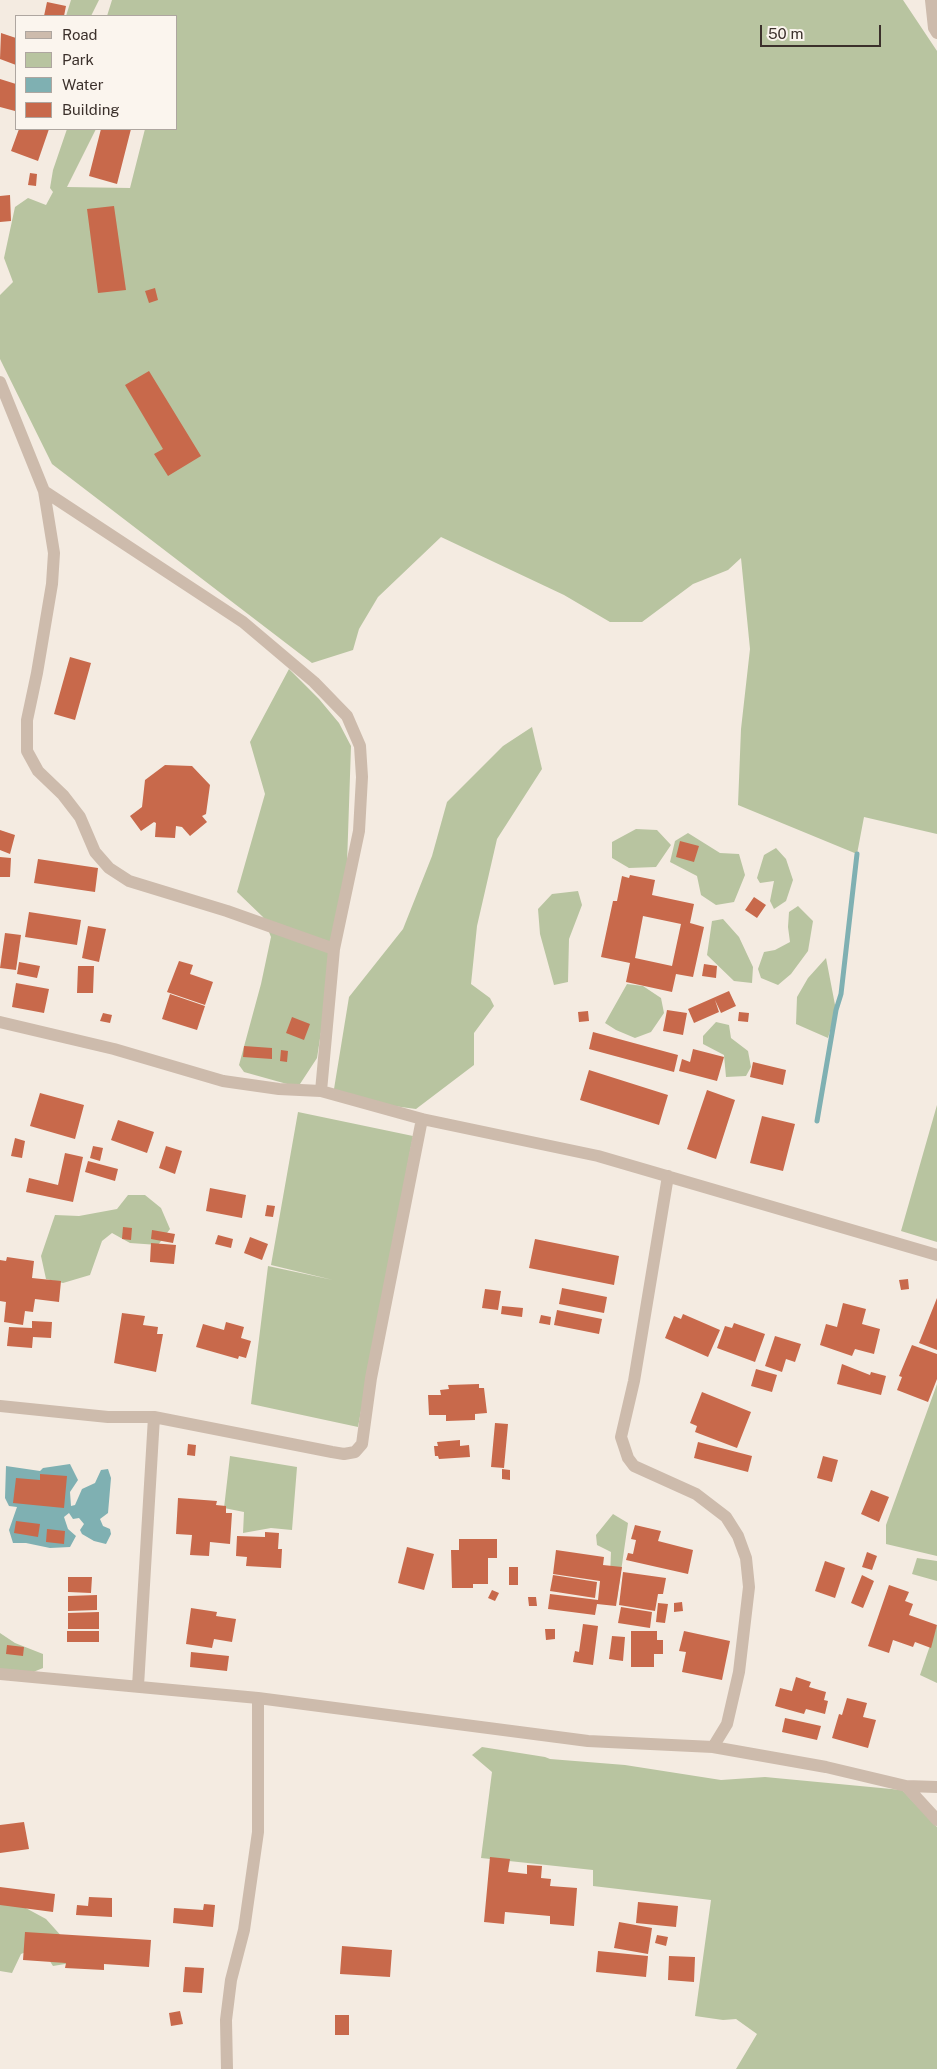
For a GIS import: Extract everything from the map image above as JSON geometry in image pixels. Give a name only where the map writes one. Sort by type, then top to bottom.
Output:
[{"type":"street","points":[[931,0],[934,28],[937,33]]},
{"type":"street","points":[[0,382],[44,491],[54,553],[52,584],[27,720],[26,751],[38,771],[63,795],[80,817],[95,852],[109,868],[129,881],[227,911],[334,949]]},
{"type":"street","points":[[44,491],[243,622],[314,682],[347,716],[360,746],[362,786],[359,831],[334,949],[321,1091]]},
{"type":"street","points":[[0,1022],[114,1049],[223,1081],[279,1089],[321,1091],[422,1119],[536,1142],[668,1176],[937,1254]]},
{"type":"street","points":[[0,1406],[108,1417],[154,1417],[332,1452],[344,1454],[356,1452],[362,1444],[370,1378],[422,1119]]},
{"type":"street","points":[[668,1176],[634,1381],[621,1437],[628,1458],[634,1466],[696,1494],[726,1517],[738,1536],[746,1558],[749,1587],[739,1672],[727,1724],[713,1747]]},
{"type":"street","points":[[138,1686],[154,1417]]},
{"type":"street","points":[[0,1674],[258,1698],[588,1740],[713,1747],[826,1767],[906,1786],[937,1787]]},
{"type":"street","points":[[227,2069],[226,2020],[231,1980],[244,1930],[258,1832],[258,1698]]},
{"type":"street","points":[[906,1786],[937,1820]]},
{"type":"green space","points":[[71,0],[99,0],[92,15],[66,15]]},
{"type":"green space","points":[[112,0],[903,0],[937,51],[937,834],[864,817],[857,854],[738,805],[741,729],[750,649],[741,558],[728,570],[693,584],[642,622],[610,622],[564,595],[441,537],[378,597],[359,629],[353,650],[312,663],[52,464],[0,359],[0,295],[13,282],[4,258],[15,207],[28,198],[46,205],[53,192],[50,188],[53,170],[67,130],[96,130],[67,187],[130,188],[145,130],[178,130],[178,15],[107,15]]},
{"type":"green space","points":[[289,669],[319,699],[339,723],[351,746],[347,864],[317,1058],[300,1084],[287,1084],[244,1072],[239,1065],[261,984],[271,937],[263,917],[237,892],[265,794],[250,742]]},
{"type":"green space","points":[[532,727],[542,769],[497,839],[477,926],[471,984],[490,998],[494,1006],[474,1033],[474,1065],[416,1109],[356,1101],[334,1089],[349,997],[403,929],[432,856],[447,802],[503,746]]},
{"type":"green space","points":[[636,829],[657,830],[671,845],[656,867],[629,868],[612,858],[612,842]]},
{"type":"green space","points":[[688,833],[720,853],[739,854],[745,875],[734,902],[716,905],[701,895],[697,876],[670,862],[675,841]]},
{"type":"green space","points":[[776,848],[786,859],[793,880],[786,901],[774,909],[770,901],[774,881],[760,883],[757,878],[764,855]]},
{"type":"green space","points":[[578,891],[582,905],[569,939],[568,982],[554,985],[540,934],[538,909],[552,894]]},
{"type":"green space","points":[[798,906],[813,921],[808,951],[791,974],[778,985],[761,978],[758,969],[764,952],[775,950],[790,942],[789,912]]},
{"type":"green space","points":[[723,919],[739,937],[753,967],[752,983],[734,981],[707,955],[712,921]]},
{"type":"green space","points":[[826,958],[836,1010],[828,1038],[796,1024],[797,997],[808,978]]},
{"type":"green space","points":[[627,984],[643,986],[661,998],[664,1013],[651,1032],[635,1038],[605,1023]]},
{"type":"green space","points":[[716,1022],[729,1025],[731,1038],[748,1051],[751,1067],[746,1076],[726,1077],[724,1055],[703,1044],[703,1036]]},
{"type":"green space","points":[[937,1105],[937,1242],[901,1231]]},
{"type":"green space","points":[[298,1112],[413,1136],[358,1427],[251,1404],[268,1266],[333,1280],[271,1265]]},
{"type":"green space","points":[[128,1195],[145,1195],[161,1208],[170,1229],[158,1245],[130,1243],[112,1233],[102,1241],[90,1275],[63,1283],[46,1279],[41,1256],[55,1215],[79,1216],[117,1209]]},
{"type":"green space","points":[[937,1384],[937,1556],[886,1544],[886,1525]]},
{"type":"green space","points":[[230,1456],[297,1467],[292,1530],[271,1528],[243,1533],[244,1512],[224,1508]]},
{"type":"green space","points":[[613,1514],[628,1523],[617,1599],[609,1602],[611,1552],[597,1545],[596,1535]]},
{"type":"green space","points":[[917,1558],[937,1561],[937,1581],[912,1574]]},
{"type":"green space","points":[[937,1625],[937,1683],[920,1675]]},
{"type":"green space","points":[[0,1633],[15,1643],[43,1654],[43,1668],[21,1677],[0,1672]]},
{"type":"green space","points":[[482,1747],[550,1759],[625,1765],[721,1780],[765,1777],[902,1790],[937,1827],[937,2069],[736,2069],[757,2034],[736,2019],[723,2020],[695,2016],[711,1900],[593,1886],[593,1870],[481,1858],[492,1772],[472,1755]]},
{"type":"green space","points":[[0,1888],[11,1900],[46,1919],[73,1949],[71,1963],[53,1966],[40,1946],[21,1954],[12,1973],[0,1971]]},
{"type":"water","points":[[70,1464],[78,1480],[70,1492],[71,1506],[75,1505],[82,1489],[95,1483],[101,1470],[108,1469],[111,1478],[108,1513],[100,1519],[103,1526],[110,1529],[111,1534],[106,1544],[94,1541],[82,1534],[80,1530],[84,1524],[79,1518],[73,1519],[69,1513],[64,1517],[68,1529],[76,1536],[70,1547],[50,1548],[26,1543],[13,1543],[9,1530],[17,1507],[9,1506],[5,1498],[6,1466],[40,1471],[43,1468]]},
{"type":"building","points":[[47,2],[66,6],[64,15],[44,15]]},
{"type":"building","points":[[1,33],[15,38],[15,65],[0,59]]},
{"type":"building","points":[[0,79],[15,84],[15,111],[0,107]]},
{"type":"building","points":[[19,130],[49,130],[38,161],[11,151]]},
{"type":"building","points":[[101,130],[131,130],[117,184],[89,176]]},
{"type":"building","points":[[30,173],[37,174],[36,186],[28,185]]},
{"type":"building","points":[[10,195],[11,221],[0,222],[0,196]]},
{"type":"building","points":[[114,206],[126,290],[98,293],[87,209]]},
{"type":"building","points":[[155,288],[158,300],[149,303],[145,291]]},
{"type":"building","points":[[149,371],[201,456],[168,476],[154,454],[163,449],[125,385]]},
{"type":"building","points":[[70,657],[91,663],[75,720],[54,714]]},
{"type":"building","points":[[165,765],[192,766],[210,785],[206,814],[202,816],[207,822],[190,836],[182,827],[176,826],[175,838],[155,837],[156,823],[154,822],[141,831],[130,816],[142,807],[145,780]]},
{"type":"building","points":[[0,830],[15,835],[10,854],[0,850]]},
{"type":"building","points":[[680,841],[699,846],[694,862],[676,857]]},
{"type":"building","points":[[0,857],[11,858],[10,877],[0,877]]},
{"type":"building","points":[[38,859],[98,868],[95,892],[34,883]]},
{"type":"building","points":[[630,875],[655,880],[652,895],[694,904],[690,923],[704,927],[693,977],[676,974],[672,992],[626,982],[630,963],[601,957],[613,901],[617,901],[622,876],[629,878]],"holes":[[[643,916],[681,924],[672,966],[635,958]]]},
{"type":"building","points":[[754,897],[766,905],[757,918],[745,910]]},
{"type":"building","points":[[29,912],[81,920],[77,945],[25,937]]},
{"type":"building","points":[[88,926],[106,929],[99,962],[82,958]]},
{"type":"building","points":[[5,933],[21,935],[16,970],[0,968]]},
{"type":"building","points":[[179,961],[193,965],[190,974],[213,982],[205,1005],[167,992]]},
{"type":"building","points":[[19,962],[40,966],[37,978],[17,974]]},
{"type":"building","points":[[704,964],[717,966],[716,978],[702,976]]},
{"type":"building","points":[[78,966],[94,966],[93,993],[77,993]]},
{"type":"building","points":[[16,983],[49,989],[44,1013],[12,1007]]},
{"type":"building","points":[[729,991],[736,1006],[721,1013],[715,1000],[719,1012],[694,1023],[688,1009]]},
{"type":"building","points":[[170,994],[205,1006],[197,1030],[162,1019]]},
{"type":"building","points":[[667,1010],[687,1013],[683,1035],[663,1031]]},
{"type":"building","points":[[588,1011],[589,1021],[579,1022],[578,1012]]},
{"type":"building","points":[[739,1012],[749,1013],[748,1022],[738,1021]]},
{"type":"building","points":[[103,1013],[112,1015],[110,1023],[100,1021]]},
{"type":"building","points":[[292,1017],[310,1024],[304,1040],[286,1033]]},
{"type":"building","points":[[593,1032],[678,1055],[674,1072],[589,1049]]},
{"type":"building","points":[[244,1046],[272,1048],[272,1059],[243,1057]]},
{"type":"building","points":[[693,1049],[724,1057],[717,1081],[679,1071],[682,1059],[690,1062]]},
{"type":"building","points":[[281,1050],[288,1051],[287,1062],[280,1061]]},
{"type":"building","points":[[753,1062],[786,1070],[783,1085],[750,1077]]},
{"type":"building","points":[[589,1070],[668,1095],[659,1125],[580,1100]]},
{"type":"building","points":[[707,1090],[735,1100],[716,1159],[687,1149]]},
{"type":"building","points":[[40,1093],[84,1105],[75,1139],[30,1126]]},
{"type":"building","points":[[762,1116],[795,1124],[783,1171],[750,1163]]},
{"type":"building","points":[[118,1120],[154,1132],[147,1153],[111,1140]]},
{"type":"building","points":[[15,1138],[25,1141],[22,1158],[11,1156]]},
{"type":"building","points":[[93,1146],[103,1148],[100,1161],[90,1158]]},
{"type":"building","points":[[166,1146],[182,1151],[175,1174],[159,1168]]},
{"type":"building","points":[[65,1153],[83,1157],[73,1202],[26,1192],[29,1178],[58,1185]]},
{"type":"building","points":[[88,1161],[118,1169],[115,1181],[85,1172]]},
{"type":"building","points":[[210,1188],[246,1195],[242,1218],[206,1211]]},
{"type":"building","points":[[267,1205],[275,1206],[273,1217],[265,1216]]},
{"type":"building","points":[[123,1227],[132,1228],[131,1240],[122,1239]]},
{"type":"building","points":[[152,1230],[175,1234],[173,1243],[151,1239]]},
{"type":"building","points":[[218,1235],[233,1239],[231,1248],[215,1244]]},
{"type":"building","points":[[250,1237],[268,1244],[262,1260],[244,1253]]},
{"type":"building","points":[[535,1239],[619,1256],[614,1285],[529,1268]]},
{"type":"building","points":[[151,1243],[176,1245],[174,1264],[150,1262]]},
{"type":"building","points":[[7,1257],[34,1261],[32,1278],[61,1281],[59,1302],[35,1299],[33,1312],[25,1311],[23,1325],[4,1322],[6,1302],[0,1301],[0,1260],[6,1261]]},
{"type":"building","points":[[908,1279],[909,1289],[901,1290],[899,1280]]},
{"type":"building","points":[[562,1288],[607,1297],[604,1313],[559,1304]]},
{"type":"building","points":[[485,1289],[501,1291],[498,1310],[482,1308]]},
{"type":"building","points":[[937,1298],[937,1350],[919,1343]]},
{"type":"building","points":[[843,1303],[866,1309],[862,1324],[880,1329],[874,1354],[855,1349],[852,1356],[820,1345],[826,1324],[837,1327]]},
{"type":"building","points":[[502,1306],[523,1308],[522,1317],[501,1314]]},
{"type":"building","points":[[557,1310],[602,1319],[599,1334],[554,1325]]},
{"type":"building","points":[[122,1313],[145,1316],[143,1325],[158,1327],[157,1334],[163,1334],[156,1372],[114,1363]]},
{"type":"building","points":[[683,1314],[720,1330],[708,1357],[665,1338],[674,1316],[681,1319]]},
{"type":"building","points":[[541,1315],[551,1317],[550,1325],[539,1323]]},
{"type":"building","points":[[32,1321],[52,1322],[51,1338],[33,1337],[32,1348],[7,1346],[9,1327],[32,1328]]},
{"type":"building","points":[[226,1322],[244,1327],[241,1338],[251,1341],[246,1358],[239,1356],[238,1359],[196,1347],[203,1324],[224,1330]]},
{"type":"building","points":[[734,1323],[765,1334],[755,1362],[717,1348],[725,1326],[732,1328]]},
{"type":"building","points":[[775,1336],[801,1344],[795,1362],[786,1359],[782,1372],[765,1366]]},
{"type":"building","points":[[912,1345],[937,1354],[937,1379],[928,1402],[897,1390],[902,1377],[899,1376]]},
{"type":"building","points":[[842,1364],[870,1375],[871,1372],[886,1376],[881,1395],[837,1384]]},
{"type":"building","points":[[756,1369],[777,1375],[772,1392],[751,1386]]},
{"type":"building","points":[[479,1384],[479,1388],[484,1388],[487,1413],[475,1414],[475,1420],[446,1421],[446,1415],[429,1415],[428,1395],[441,1395],[440,1390],[449,1389],[448,1385]]},
{"type":"building","points":[[702,1392],[751,1412],[737,1448],[695,1432],[697,1426],[690,1423]]},
{"type":"building","points":[[495,1423],[508,1424],[504,1468],[491,1467]]},
{"type":"building","points":[[460,1440],[460,1446],[469,1445],[470,1457],[439,1459],[438,1456],[435,1456],[434,1446],[438,1446],[437,1442]]},
{"type":"building","points":[[698,1442],[752,1456],[748,1472],[694,1458]]},
{"type":"building","points":[[188,1444],[196,1445],[195,1456],[187,1455]]},
{"type":"building","points":[[823,1456],[838,1460],[832,1482],[817,1478]]},
{"type":"building","points":[[502,1469],[510,1470],[510,1480],[502,1479]]},
{"type":"building","points":[[40,1474],[67,1476],[64,1508],[13,1503],[16,1478],[40,1480]]},
{"type":"building","points":[[871,1490],[889,1497],[879,1522],[861,1514]]},
{"type":"building","points":[[178,1498],[217,1501],[216,1505],[226,1506],[226,1513],[232,1513],[230,1544],[210,1542],[209,1556],[190,1555],[192,1535],[176,1534]]},
{"type":"building","points":[[16,1521],[40,1524],[38,1537],[14,1533]]},
{"type":"building","points":[[635,1525],[661,1531],[658,1541],[693,1550],[688,1574],[626,1560],[628,1553],[633,1554],[636,1540],[631,1539]]},
{"type":"building","points":[[47,1529],[65,1531],[64,1544],[46,1542]]},
{"type":"building","points":[[265,1532],[279,1533],[278,1549],[282,1549],[281,1568],[246,1566],[247,1557],[236,1556],[237,1536],[265,1537]]},
{"type":"building","points":[[459,1539],[497,1539],[497,1558],[488,1558],[488,1584],[473,1584],[473,1588],[452,1588],[451,1550],[459,1550]]},
{"type":"building","points":[[407,1547],[434,1554],[424,1590],[398,1583]]},
{"type":"building","points":[[556,1550],[604,1557],[603,1565],[622,1567],[616,1606],[597,1604],[595,1615],[548,1609],[550,1594],[598,1600],[600,1581],[553,1574]]},
{"type":"building","points":[[867,1552],[877,1556],[872,1570],[862,1567]]},
{"type":"building","points":[[825,1561],[845,1568],[835,1598],[815,1591]]},
{"type":"building","points":[[509,1567],[518,1567],[518,1585],[509,1585]]},
{"type":"building","points":[[623,1572],[666,1578],[663,1594],[658,1594],[655,1611],[619,1605]]},
{"type":"building","points":[[553,1575],[597,1582],[595,1598],[550,1591]]},
{"type":"building","points":[[862,1575],[874,1581],[863,1608],[851,1603]]},
{"type":"building","points":[[68,1577],[92,1577],[91,1593],[68,1592]]},
{"type":"building","points":[[889,1585],[909,1592],[905,1601],[913,1604],[909,1615],[937,1625],[931,1648],[915,1642],[913,1647],[893,1640],[889,1653],[868,1646]]},
{"type":"building","points":[[492,1590],[499,1593],[495,1601],[488,1598]]},
{"type":"building","points":[[97,1595],[97,1610],[68,1611],[68,1596]]},
{"type":"building","points":[[528,1597],[536,1597],[537,1606],[529,1606]]},
{"type":"building","points":[[682,1602],[683,1611],[674,1612],[674,1603]]},
{"type":"building","points":[[658,1603],[668,1604],[665,1623],[656,1622]]},
{"type":"building","points":[[621,1607],[652,1612],[650,1628],[618,1623]]},
{"type":"building","points":[[191,1608],[217,1612],[216,1616],[236,1619],[232,1642],[214,1639],[212,1648],[186,1644]]},
{"type":"building","points":[[99,1612],[99,1629],[68,1629],[68,1613]]},
{"type":"building","points":[[583,1624],[598,1626],[593,1665],[573,1662],[575,1651],[579,1652]]},
{"type":"building","points":[[545,1629],[555,1629],[555,1639],[546,1640]]},
{"type":"building","points":[[67,1631],[99,1631],[99,1642],[67,1642]]},
{"type":"building","points":[[631,1631],[657,1631],[657,1640],[663,1640],[663,1654],[654,1654],[654,1667],[631,1667]]},
{"type":"building","points":[[684,1631],[730,1641],[722,1680],[682,1672],[686,1652],[679,1651]]},
{"type":"building","points":[[612,1636],[625,1637],[623,1661],[609,1659]]},
{"type":"building","points":[[7,1645],[24,1647],[23,1656],[6,1654]]},
{"type":"building","points":[[191,1652],[229,1656],[227,1671],[190,1667]]},
{"type":"building","points":[[796,1677],[811,1682],[809,1687],[826,1692],[824,1700],[828,1701],[825,1714],[806,1709],[804,1714],[775,1706],[780,1688],[792,1691]]},
{"type":"building","points":[[847,1698],[867,1703],[863,1717],[876,1720],[868,1748],[832,1738],[839,1714],[842,1715]]},
{"type":"building","points":[[785,1718],[821,1726],[817,1740],[782,1732]]},
{"type":"building","points":[[24,1822],[29,1849],[0,1853],[0,1825]]},
{"type":"building","points":[[490,1857],[510,1859],[508,1872],[527,1874],[527,1865],[542,1866],[541,1878],[551,1879],[550,1886],[577,1888],[574,1926],[550,1924],[550,1916],[505,1912],[504,1924],[484,1922]]},
{"type":"building","points":[[0,1887],[55,1894],[53,1912],[0,1905]]},
{"type":"building","points":[[89,1897],[112,1898],[112,1917],[76,1915],[77,1905],[88,1906]]},
{"type":"building","points":[[638,1902],[678,1906],[676,1927],[636,1923]]},
{"type":"building","points":[[204,1904],[215,1905],[213,1927],[173,1923],[174,1908],[203,1910]]},
{"type":"building","points":[[619,1922],[652,1928],[648,1954],[614,1948]]},
{"type":"building","points":[[25,1932],[151,1940],[149,1967],[104,1964],[104,1970],[65,1968],[66,1963],[23,1960]]},
{"type":"building","points":[[657,1935],[668,1937],[666,1946],[655,1943]]},
{"type":"building","points":[[342,1946],[392,1950],[390,1977],[340,1974]]},
{"type":"building","points":[[598,1951],[648,1956],[646,1977],[596,1972]]},
{"type":"building","points":[[669,1956],[695,1957],[694,1982],[668,1980]]},
{"type":"building","points":[[185,1967],[204,1968],[202,1993],[183,1992]]},
{"type":"building","points":[[180,2011],[183,2024],[171,2026],[169,2013]]},
{"type":"building","points":[[335,2015],[349,2015],[349,2035],[335,2035]]},
{"type":"waterway","points":[[817,1121],[836,1010],[841,994],[857,854]]}]
